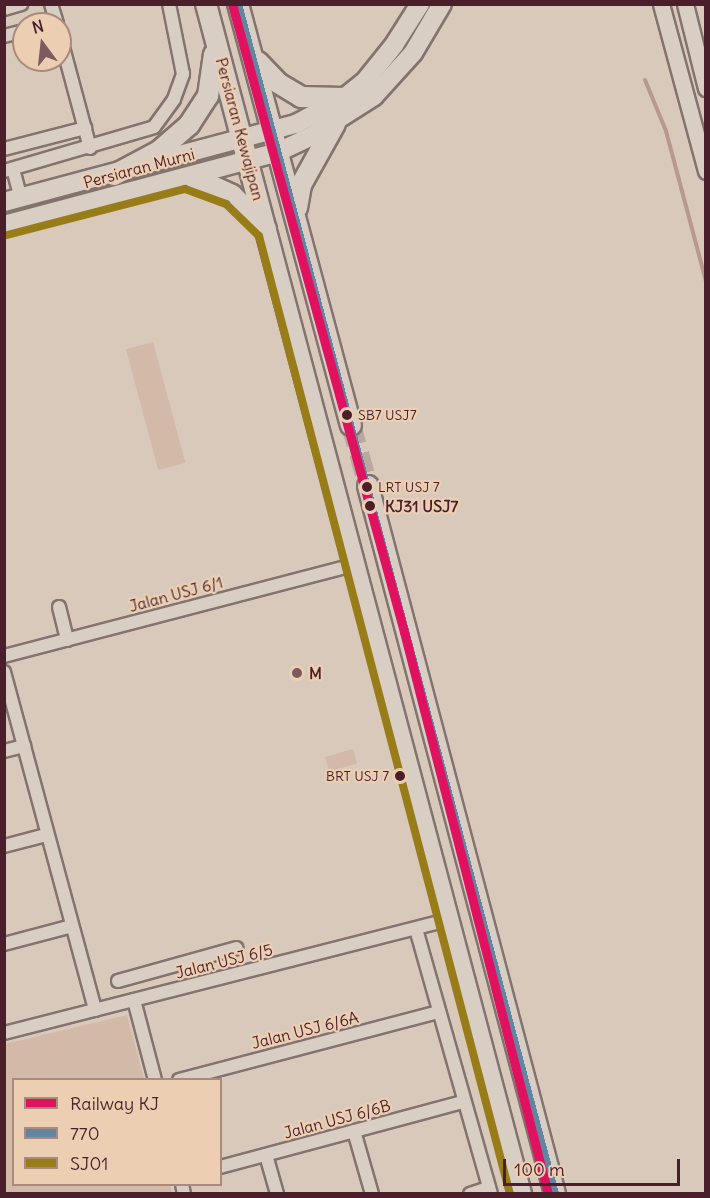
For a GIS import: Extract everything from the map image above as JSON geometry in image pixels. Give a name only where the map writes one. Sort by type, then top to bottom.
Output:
[{"type":"main road","name":"Persiaran Kewajipan","points":[[206,4],[451,919],[521,1194]]},
{"type":"main road","name":"Persiaran Kewajipan","points":[[238,4],[255,57],[351,425]]},
{"type":"main road","name":"Persiaran Murni","points":[[4,225],[185,178],[246,150],[274,132],[344,98],[366,80],[394,45],[420,4]]},
{"type":"main road","name":"Persiaran Murni","points":[[13,200],[114,175],[246,150],[279,152],[335,124],[374,96],[413,53],[442,4]]},
{"type":"main road","points":[[114,175],[168,145],[200,112],[212,83],[214,36]]},
{"type":"main road","points":[[255,57],[278,83],[301,97],[344,98]]},
{"type":"main road","points":[[297,222],[301,185],[335,124]]},
{"type":"main road","points":[[185,178],[201,181],[232,195],[268,231]]},
{"type":"main road","points":[[368,486],[555,1194]]},
{"type":"street","points":[[4,9],[21,4]]},
{"type":"street","points":[[13,200],[9,170],[146,132],[154,127],[174,99],[183,74],[169,4]]},
{"type":"street","points":[[661,4],[705,171]]},
{"type":"street","points":[[685,4],[705,88]]},
{"type":"street","points":[[70,72],[90,148]]},
{"type":"street","points":[[4,149],[85,128]]},
{"type":"street","name":"Jalan USJ 6/1","points":[[4,656],[357,564]]},
{"type":"street","points":[[59,607],[67,640]]},
{"type":"street","points":[[4,672],[46,835],[95,1010]]},
{"type":"street","points":[[4,751],[24,746]]},
{"type":"street","points":[[4,846],[46,835]]},
{"type":"street","name":"Jalan USJ 6/5","points":[[4,1033],[451,919]]},
{"type":"street","points":[[4,944],[72,926]]},
{"type":"street","points":[[416,929],[490,1191],[470,1194]]},
{"type":"street","points":[[118,981],[237,948]]},
{"type":"street","points":[[134,1000],[154,1078]]},
{"type":"street","name":"Jalan USJ 6/6A","points":[[187,1078],[439,1012]]},
{"type":"street","name":"Jalan USJ 6/6B","points":[[222,1166],[463,1102]]},
{"type":"street","points":[[354,1131],[372,1194]]},
{"type":"street","points":[[266,1155],[276,1194]]},
{"type":"shaded area","points":[[153,342],[185,463],[158,470],[126,349]]},
{"type":"shaded area","points":[[353,749],[357,763],[329,771],[325,757]]},
{"type":"shaded area","points":[[127,1015],[144,1078],[12,1078],[12,1186],[170,1186],[172,1193],[5,1193],[5,1044]]},
{"type":"waterway","points":[[645,80],[666,131],[706,281]]},
{"type":"tunnel","points":[[351,425],[368,486]]},
{"type":"rail line","name":"KJ","points":[[232,4],[404,632],[548,1194]]},
{"type":"transit line","name":"770","points":[[238,4],[555,1194]]},
{"type":"transit line","name":"SJ01","points":[[7,235],[185,189],[226,204],[259,236],[510,1194]]},
{"type":"place","name":"SB7 USJ7","points":[[347,415]]},
{"type":"place","name":"LRT USJ 7","points":[[367,487]]},
{"type":"place","name":"KJ31 USJ7","points":[[370,506]]},
{"type":"place","name":"M","points":[[297,673]]},
{"type":"place","name":"BRT USJ 7","points":[[400,776]]}]
